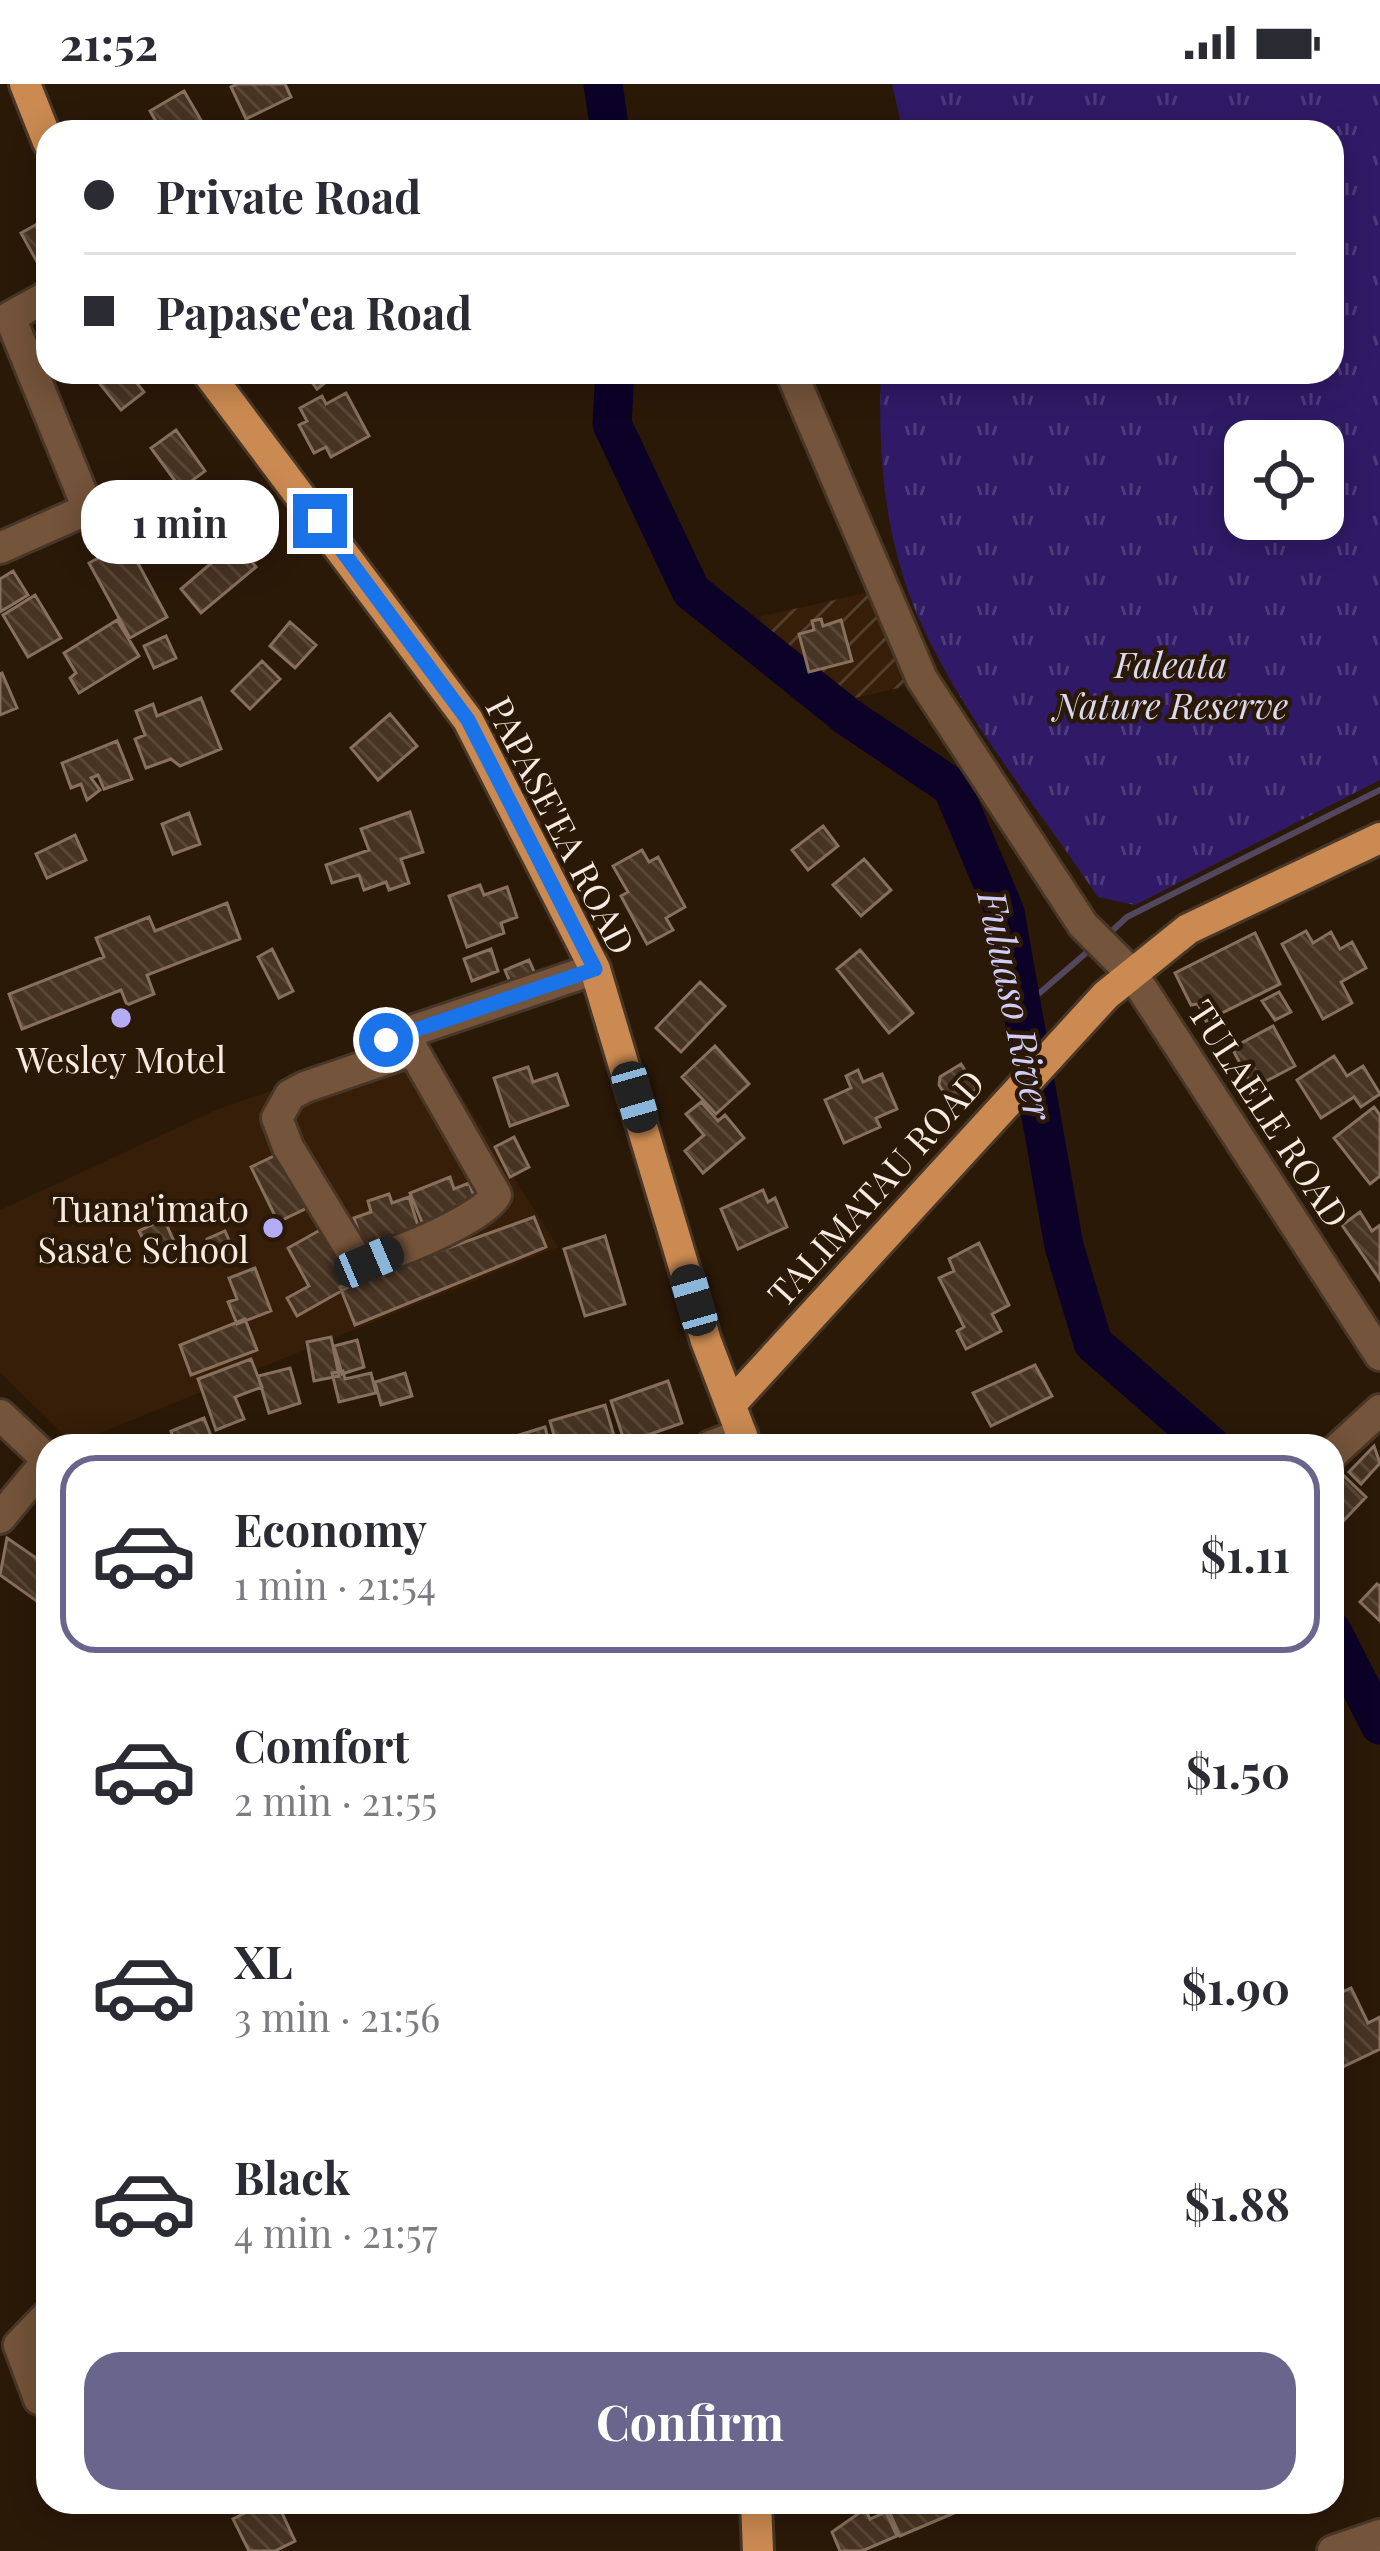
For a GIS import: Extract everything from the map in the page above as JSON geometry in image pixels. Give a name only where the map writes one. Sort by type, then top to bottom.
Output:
[{"type":"main road","points":[[25,84],[39,120]]},
{"type":"main road","name":"PAPASE'EA ROAD","points":[[216,384],[468,720],[595,969],[706,1341],[742,1434]]},
{"type":"main road","name":"TALIMATAU ROAD","points":[[732,1403],[1076,1026],[1133,974],[1188,929],[1380,838]]},
{"type":"main road","points":[[756,2514],[758,2551]]},
{"type":"street","points":[[36,303],[10,317],[36,381]]},
{"type":"street","points":[[0,548],[88,509],[37,384]]},
{"type":"street","name":"TULAELE ROAD","points":[[796,384],[922,679],[1083,925],[1133,974],[1380,1355]]},
{"type":"street","points":[[402,1041],[496,1195],[490,1205],[453,1226],[358,1262],[288,1147],[278,1118],[290,1095],[402,1041],[595,969]]},
{"type":"street","points":[[1344,1443],[1380,1410]]},
{"type":"street","points":[[0,1415],[36,1449]]},
{"type":"street","points":[[0,1518],[36,1474]]},
{"type":"street","points":[[36,2327],[19,2345],[36,2391]]},
{"type":"street","points":[[1333,2551],[1380,2535]]},
{"type":"shaded area","points":[[870,592],[907,686],[837,702],[798,668],[759,617]]},
{"type":"shaded area","name":"Tuana'imato Sasa'e School","points":[[424,1037],[558,1247],[98,1434],[63,1434],[0,1372],[0,1210],[218,1109]]},
{"type":"green space","name":"Faleata Nature Reserve","points":[[892,84],[1380,84],[1380,780],[1135,905],[1098,897],[965,704],[921,622],[898,557],[881,451],[881,384],[1344,384],[1344,120],[900,120]]},
{"type":"building","points":[[285,84],[291,97],[246,119],[231,87]]},
{"type":"building","points":[[184,91],[201,120],[155,120],[150,111]]},
{"type":"building","points":[[36,225],[36,260],[21,233]]},
{"type":"building","points":[[100,384],[138,384],[144,392],[121,410]]},
{"type":"building","points":[[346,393],[369,436],[331,457],[326,447],[314,453],[299,425],[307,421],[300,408],[322,396],[326,404]]},
{"type":"building","points":[[176,430],[205,471],[181,489],[151,448]]},
{"type":"building","points":[[236,542],[256,567],[201,613],[181,589]]},
{"type":"building","points":[[127,543],[167,617],[130,638],[89,563]]},
{"type":"building","points":[[13,571],[28,595],[0,612],[0,579]]},
{"type":"building","points":[[35,595],[61,638],[28,657],[3,615]]},
{"type":"building","points":[[821,619],[823,626],[841,620],[852,661],[809,672],[799,634],[814,630],[812,621]]},
{"type":"building","points":[[117,620],[139,656],[79,693],[70,678],[76,673],[64,653]]},
{"type":"building","points":[[290,622],[316,645],[295,668],[270,646]]},
{"type":"building","points":[[166,636],[176,658],[154,668],[144,646]]},
{"type":"building","points":[[262,661],[280,679],[250,709],[232,691]]},
{"type":"building","points":[[0,674],[17,708],[0,715]]},
{"type":"building","points":[[201,698],[221,749],[180,766],[171,759],[146,768],[135,739],[145,735],[136,711],[153,704],[157,716]]},
{"type":"building","points":[[390,714],[417,746],[378,780],[351,748]]},
{"type":"building","points":[[117,741],[132,779],[104,789],[98,775],[91,778],[100,790],[87,800],[81,784],[71,788],[62,763]]},
{"type":"building","points":[[410,812],[423,852],[401,859],[409,883],[389,890],[386,882],[364,890],[359,875],[332,883],[326,865],[369,850],[361,829]]},
{"type":"building","points":[[189,813],[200,844],[173,854],[162,824]]},
{"type":"building","points":[[823,826],[838,846],[808,870],[792,850]]},
{"type":"building","points":[[75,835],[86,860],[47,878],[36,854]]},
{"type":"building","points":[[642,850],[649,862],[658,857],[685,907],[666,918],[673,930],[647,944],[621,896],[628,892],[613,866]]},
{"type":"building","points":[[864,859],[891,890],[861,916],[833,885]]},
{"type":"building","points":[[480,885],[484,895],[507,887],[517,917],[501,923],[504,933],[467,947],[449,896]]},
{"type":"building","points":[[227,903],[240,939],[147,975],[154,994],[127,1005],[121,990],[22,1029],[9,994],[104,957],[96,938],[149,917],[155,931]]},
{"type":"building","points":[[1306,931],[1313,943],[1331,932],[1340,949],[1352,942],[1366,968],[1341,982],[1352,1003],[1323,1019],[1282,944]]},
{"type":"building","points":[[1255,933],[1280,984],[1206,1021],[1198,1004],[1191,1005],[1175,973]]},
{"type":"building","points":[[272,949],[293,991],[279,998],[258,957]]},
{"type":"building","points":[[491,949],[498,971],[472,981],[464,959]]},
{"type":"building","points":[[860,950],[913,1013],[889,1033],[837,969]]},
{"type":"building","points":[[529,960],[536,976],[512,987],[505,970]]},
{"type":"building","points":[[700,982],[725,1006],[681,1052],[656,1028]]},
{"type":"building","points":[[1279,992],[1291,1012],[1275,1020],[1262,1001]]},
{"type":"building","points":[[1273,1026],[1295,1066],[1253,1088],[1232,1048]]},
{"type":"building","points":[[715,1046],[749,1084],[716,1114],[682,1077]]},
{"type":"building","points":[[1334,1056],[1347,1076],[1363,1066],[1380,1094],[1361,1107],[1354,1097],[1321,1118],[1297,1080]]},
{"type":"building","points":[[961,1064],[977,1089],[952,1105],[939,1085],[940,1077]]},
{"type":"building","points":[[528,1067],[533,1082],[557,1074],[568,1105],[510,1126],[494,1078]]},
{"type":"building","points":[[858,1070],[863,1082],[882,1074],[897,1109],[876,1118],[880,1127],[844,1143],[825,1100],[851,1088],[846,1076]]},
{"type":"building","points":[[701,1102],[718,1121],[725,1115],[744,1138],[703,1173],[685,1151],[704,1135],[686,1114]]},
{"type":"building","points":[[1374,1107],[1380,1115],[1380,1176],[1370,1184],[1334,1138]]},
{"type":"building","points":[[514,1137],[529,1167],[510,1177],[495,1147]]},
{"type":"building","points":[[280,1153],[307,1208],[278,1222],[251,1167]]},
{"type":"building","points":[[450,1177],[454,1189],[469,1183],[478,1206],[424,1227],[410,1193]]},
{"type":"building","points":[[763,1190],[768,1202],[775,1198],[787,1227],[738,1249],[721,1209]]},
{"type":"building","points":[[389,1194],[392,1203],[409,1197],[420,1232],[365,1251],[354,1218],[371,1212],[368,1201]]},
{"type":"building","points":[[1360,1212],[1372,1231],[1380,1225],[1380,1280],[1342,1225]]},
{"type":"building","points":[[534,1217],[546,1247],[355,1325],[340,1287]]},
{"type":"building","points":[[164,1219],[176,1246],[152,1258],[139,1231]]},
{"type":"building","points":[[322,1229],[352,1285],[297,1316],[287,1298],[309,1286],[288,1248]]},
{"type":"building","points":[[225,1231],[234,1252],[215,1260],[207,1239]]},
{"type":"building","points":[[605,1236],[625,1304],[585,1316],[564,1249]]},
{"type":"building","points":[[979,1243],[1009,1305],[992,1314],[1001,1331],[966,1349],[957,1331],[964,1327],[939,1278],[954,1271],[949,1259]]},
{"type":"building","points":[[255,1268],[271,1311],[237,1324],[228,1302],[237,1299],[229,1278]]},
{"type":"building","points":[[245,1319],[257,1350],[191,1375],[180,1345]]},
{"type":"building","points":[[331,1337],[339,1376],[314,1381],[307,1342]]},
{"type":"building","points":[[357,1340],[364,1367],[342,1374],[334,1346]]},
{"type":"building","points":[[251,1359],[262,1387],[235,1397],[244,1419],[216,1430],[198,1379]]},
{"type":"building","points":[[1035,1365],[1052,1396],[991,1426],[973,1393]]},
{"type":"building","points":[[290,1368],[300,1403],[269,1413],[258,1376]]},
{"type":"building","points":[[343,1371],[345,1379],[371,1373],[376,1393],[339,1402],[332,1373]]},
{"type":"building","points":[[405,1373],[412,1396],[381,1405],[375,1382]]},
{"type":"building","points":[[668,1381],[682,1423],[651,1434],[622,1434],[611,1401]]},
{"type":"building","points":[[605,1405],[613,1434],[554,1434],[550,1421]]},
{"type":"building","points":[[204,1418],[210,1434],[172,1434]]},
{"type":"building","points":[[1374,1446],[1380,1463],[1361,1484],[1349,1472]]},
{"type":"building","points":[[1344,1476],[1366,1497],[1344,1520]]},
{"type":"building","points":[[7,1538],[36,1558],[36,1600],[0,1575]]},
{"type":"building","points":[[1380,1586],[1380,1621],[1360,1602]]},
{"type":"building","points":[[1351,1988],[1368,2023],[1380,2017],[1380,2049],[1344,2066],[1344,1991]]},
{"type":"building","points":[[243,2514],[283,2514],[295,2541],[275,2551],[249,2551],[233,2519]]},
{"type":"building","points":[[858,2514],[868,2514],[870,2519],[887,2514],[897,2536],[862,2551],[840,2551],[832,2532]]},
{"type":"building","points":[[890,2514],[952,2514],[900,2536]]},
{"type":"waterway","name":"Fuluaso River","points":[[603,84],[608,120]]},
{"type":"waterway","name":"Fuluaso River","points":[[614,384],[612,424],[691,591],[848,717],[952,787],[1005,912],[1064,1246],[1093,1343],[1197,1434]]},
{"type":"waterway","points":[[1113,930],[1127,917],[1380,790]]},
{"type":"waterway","points":[[1020,1010],[1086,953]]},
{"type":"waterway","name":"Fuluaso River","points":[[1344,1654],[1380,1725]]},
{"type":"place","name":"Wesley Motel","points":[[121,1018]]},
{"type":"place","name":"Tuana'imato Sasa'e School","points":[[273,1228]]},
{"type":"route","points":[[320,521],[468,720],[595,969],[386,1040]]}]
